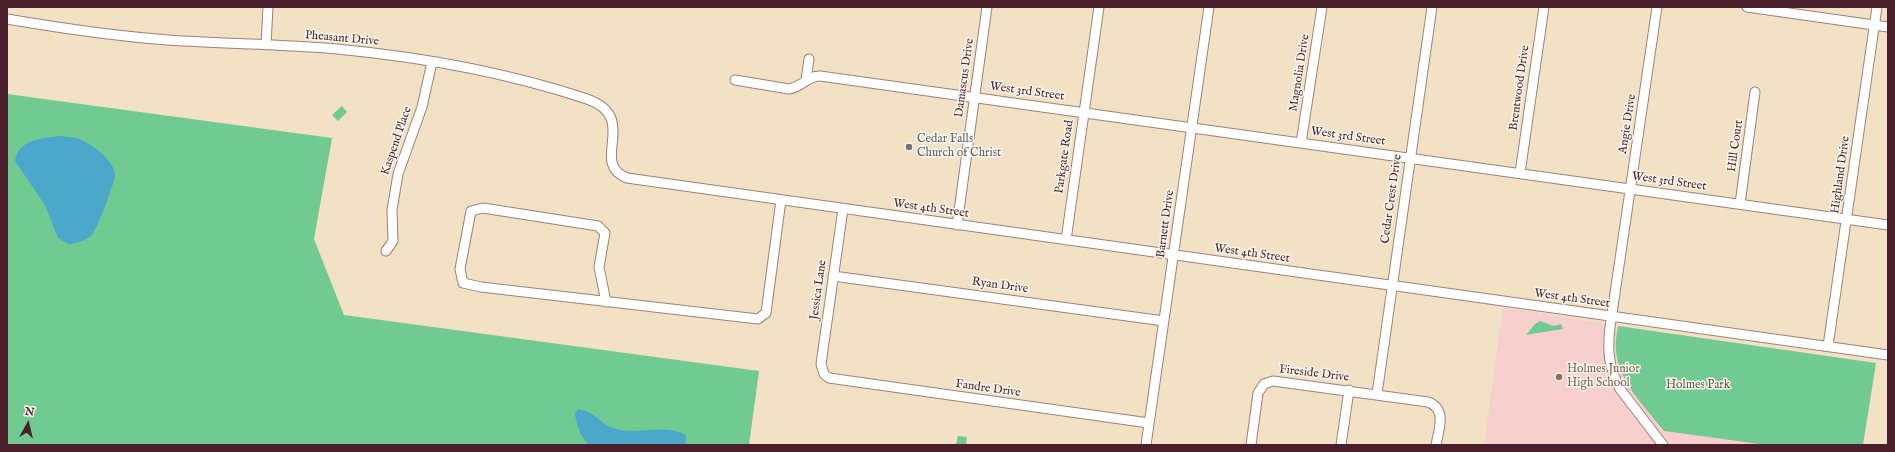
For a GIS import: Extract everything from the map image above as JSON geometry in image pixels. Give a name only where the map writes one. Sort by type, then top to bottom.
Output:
[{"type":"street","points":[[266,45],[268,7]]},
{"type":"street","name":"Damascus Drive","points":[[957,225],[987,7]]},
{"type":"street","name":"Parkgate Road","points":[[1066,240],[1099,7]]},
{"type":"street","name":"Barnett Drive","points":[[1146,445],[1209,7]]},
{"type":"street","name":"Magnolia Drive","points":[[1301,143],[1322,7]]},
{"type":"street","name":"Cedar Crest Drive","points":[[1377,394],[1432,7]]},
{"type":"street","name":"Brentwood Drive","points":[[1520,173],[1544,7]]},
{"type":"street","name":"Angie Drive","points":[[1657,7],[1611,316],[1608,354],[1615,380],[1620,389],[1663,445]]},
{"type":"street","points":[[1747,7],[1888,27]]},
{"type":"street","name":"Highland Drive","points":[[1828,346],[1877,7]]},
{"type":"street","name":"Pheasant Drive","points":[[7,19],[129,36],[335,49],[432,62],[503,76],[598,104],[611,115],[613,122],[614,130],[611,159],[614,169]]},
{"type":"street","points":[[806,80],[809,59]]},
{"type":"street","name":"Kaspend Place","points":[[386,252],[393,241],[392,210],[398,174],[422,107],[432,62]]},
{"type":"street","name":"West 3rd Street","points":[[735,80],[789,89],[796,88],[812,76],[820,76],[1888,225]]},
{"type":"street","name":"Hill Court","points":[[1740,204],[1756,92]]},
{"type":"street","name":"West 4th Street","points":[[614,169],[627,178],[1888,355]]},
{"type":"street","points":[[606,302],[599,267],[605,233],[598,226],[483,208],[471,211],[460,269],[463,283],[606,302],[758,319],[763,317],[766,313],[781,200]]},
{"type":"street","name":"Jessica Lane","points":[[824,374],[822,364],[843,208]]},
{"type":"street","name":"Ryan Drive","points":[[833,276],[1164,321]]},
{"type":"street","name":"Fandre Drive","points":[[824,374],[835,380],[1149,423]]},
{"type":"street","name":"Fireside Drive","points":[[1251,445],[1260,388],[1268,382],[1278,381],[1377,394],[1433,404],[1440,415],[1436,445]]},
{"type":"street","points":[[1342,445],[1349,390]]},
{"type":"shaded area","name":"Holmes Junior High School","points":[[1503,307],[1618,326],[1615,349],[1664,431],[1767,445],[1484,445]]},
{"type":"green space","points":[[7,94],[332,138],[314,239],[344,315],[759,371],[749,445],[7,445]]},
{"type":"green space","points":[[342,106],[347,112],[338,121],[332,115]]},
{"type":"green space","points":[[1540,321],[1554,326],[1561,324],[1563,329],[1526,335],[1535,324]]},
{"type":"green space","name":"Holmes Park","points":[[1618,326],[1876,363],[1863,445],[1767,445],[1664,431],[1641,403],[1627,383],[1622,372],[1618,361],[1616,347]]},
{"type":"green space","points":[[958,436],[967,437],[966,445],[956,445]]},
{"type":"water","points":[[61,136],[79,139],[96,148],[111,164],[115,175],[98,224],[92,235],[84,240],[70,245],[58,238],[45,205],[15,161],[17,154],[26,144],[39,139]]},
{"type":"water","points":[[578,409],[590,413],[606,425],[616,429],[634,431],[660,429],[669,430],[686,435],[686,442],[684,445],[589,445],[583,438],[578,427],[575,414]]},
{"type":"place","name":"Cedar Falls Church of Christ","points":[[909,147]]},
{"type":"place","name":"Holmes Junior High School","points":[[1559,377]]}]
